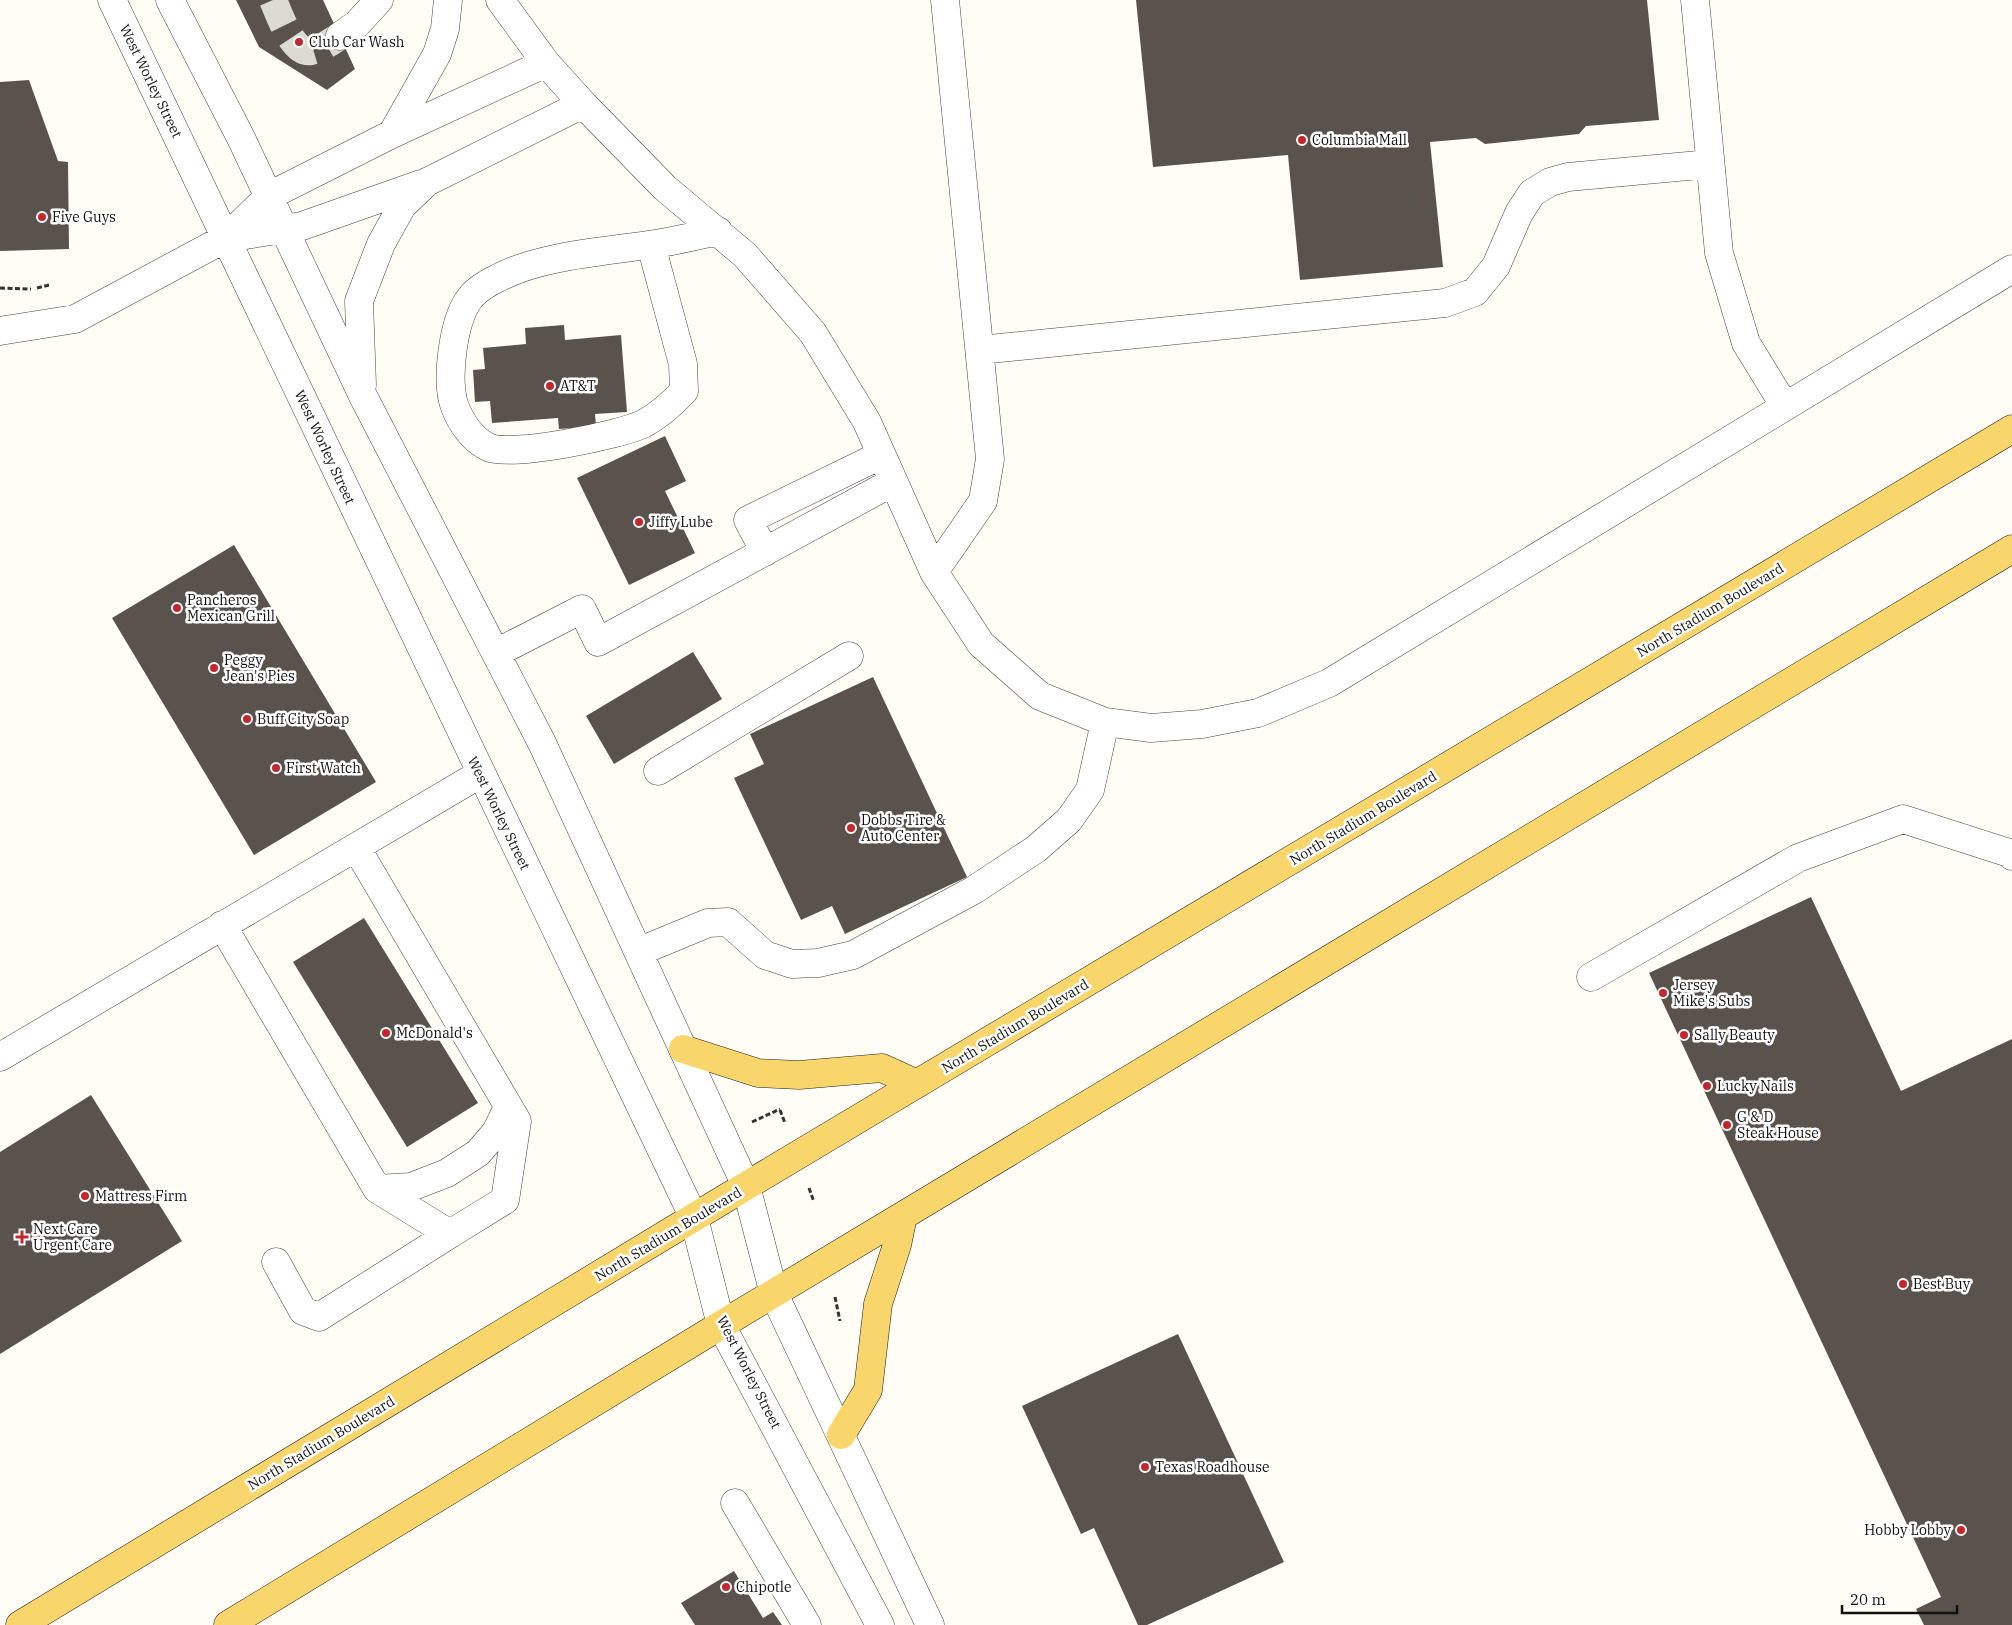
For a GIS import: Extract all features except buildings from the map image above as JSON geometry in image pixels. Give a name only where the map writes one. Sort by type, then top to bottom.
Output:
[{"type":"main road","name":"North Stadium Boulevard","points":[[20,1625],[746,1186],[2012,429]]},
{"type":"main road","points":[[228,1625],[722,1325],[2012,548]]},
{"type":"main road","points":[[683,1049],[758,1074],[799,1075],[882,1068],[917,1084]]},
{"type":"main road","points":[[841,1436],[868,1390],[878,1304],[897,1245],[903,1216]]},
{"type":"street","name":"West Worley Street","points":[[112,0],[480,774],[694,1218],[722,1325],[880,1625]]},
{"type":"street","points":[[170,0],[269,196],[363,396],[542,743],[746,1186],[774,1294],[930,1625]]},
{"type":"street","points":[[340,36],[357,24],[379,0]]},
{"type":"street","points":[[392,134],[437,54],[445,29],[448,0]]},
{"type":"street","points":[[500,0],[546,64],[583,104],[665,188],[746,255],[813,332],[867,422],[934,572],[981,644],[1040,696],[1105,722],[1151,728],[1202,724],[1258,713],[1329,683],[1784,405],[2012,269]]},
{"type":"street","points":[[934,572],[983,501],[990,459],[945,0]]},
{"type":"street","points":[[1695,0],[1719,253],[1746,343],[1784,405]]},
{"type":"street","points":[[0,331],[75,318],[226,238],[269,196],[392,134],[546,64]]},
{"type":"street","points":[[226,238],[302,226],[427,182],[583,104]]},
{"type":"street","points":[[980,350],[1445,303],[1475,292],[1496,266],[1519,213],[1532,193],[1550,182],[1568,177],[1710,164]]},
{"type":"street","points":[[363,396],[359,301],[381,244],[402,206],[427,182]]},
{"type":"street","points":[[651,245],[683,364],[684,390],[668,409],[633,427],[586,440],[524,449],[490,448],[473,436],[455,406],[451,368],[456,328],[470,297],[495,279],[519,267],[592,253],[651,245],[718,231]]},
{"type":"street","points":[[765,552],[748,520],[881,455]]},
{"type":"street","points":[[496,653],[582,609],[598,642],[893,482]]},
{"type":"street","points":[[658,770],[849,656]]},
{"type":"street","points":[[638,952],[708,923],[728,922],[766,955],[792,964],[818,962],[853,955],[974,890],[1036,849],[1069,820],[1090,790],[1105,722]]},
{"type":"street","points":[[0,1057],[480,774]]},
{"type":"street","points":[[1591,977],[1798,858],[1903,819],[2009,853],[2012,856]]},
{"type":"street","points":[[276,1262],[304,1311],[319,1318],[505,1200],[517,1121],[356,846]]},
{"type":"street","points":[[222,925],[377,1189],[450,1234]]},
{"type":"street","points":[[377,1189],[412,1187],[447,1173],[478,1152],[496,1132],[508,1107]]},
{"type":"street","points":[[735,1503],[807,1625]]},
{"type":"path","points":[[0,288],[8,290],[33,289],[48,285]]},
{"type":"path","points":[[780,1103],[780,1110],[786,1126]]},
{"type":"path","points":[[752,1122],[780,1110]]},
{"type":"path","points":[[808,1185],[814,1202]]},
{"type":"tunnel","points":[[273,0],[287,32],[298,47],[304,51],[319,49],[340,36]]},
{"type":"place","name":"Club Car Wash","points":[[299,42]]},
{"type":"place","name":"Columbia Mall","points":[[1302,140]]},
{"type":"place","name":"Five Guys","points":[[42,217]]},
{"type":"place","name":"AT&T","points":[[550,386]]},
{"type":"place","name":"Jiffy Lube","points":[[639,522]]},
{"type":"place","name":"Pancheros Mexican Grill","points":[[177,608]]},
{"type":"place","name":"Peggy Jean's Pies","points":[[214,668]]},
{"type":"place","name":"Buff City Soap","points":[[247,719]]},
{"type":"place","name":"First Watch","points":[[276,768]]},
{"type":"place","name":"Dobbs Tire & Auto Center","points":[[851,828]]},
{"type":"place","name":"Jersey Mike's Subs","points":[[1663,993]]},
{"type":"place","name":"McDonald's","points":[[386,1033]]},
{"type":"place","name":"Sally Beauty","points":[[1684,1035]]},
{"type":"place","name":"Lucky Nails","points":[[1707,1086]]},
{"type":"place","name":"G & D Steak House","points":[[1727,1125]]},
{"type":"place","name":"Mattress Firm","points":[[85,1196]]},
{"type":"place","name":"Next Care Urgent Care","points":[[22,1237]]},
{"type":"place","name":"Best Buy","points":[[1903,1284]]},
{"type":"place","name":"Texas Roadhouse","points":[[1145,1467]]},
{"type":"place","name":"Hobby Lobby","points":[[1961,1530]]},
{"type":"place","name":"Chipotle","points":[[726,1587]]}]
